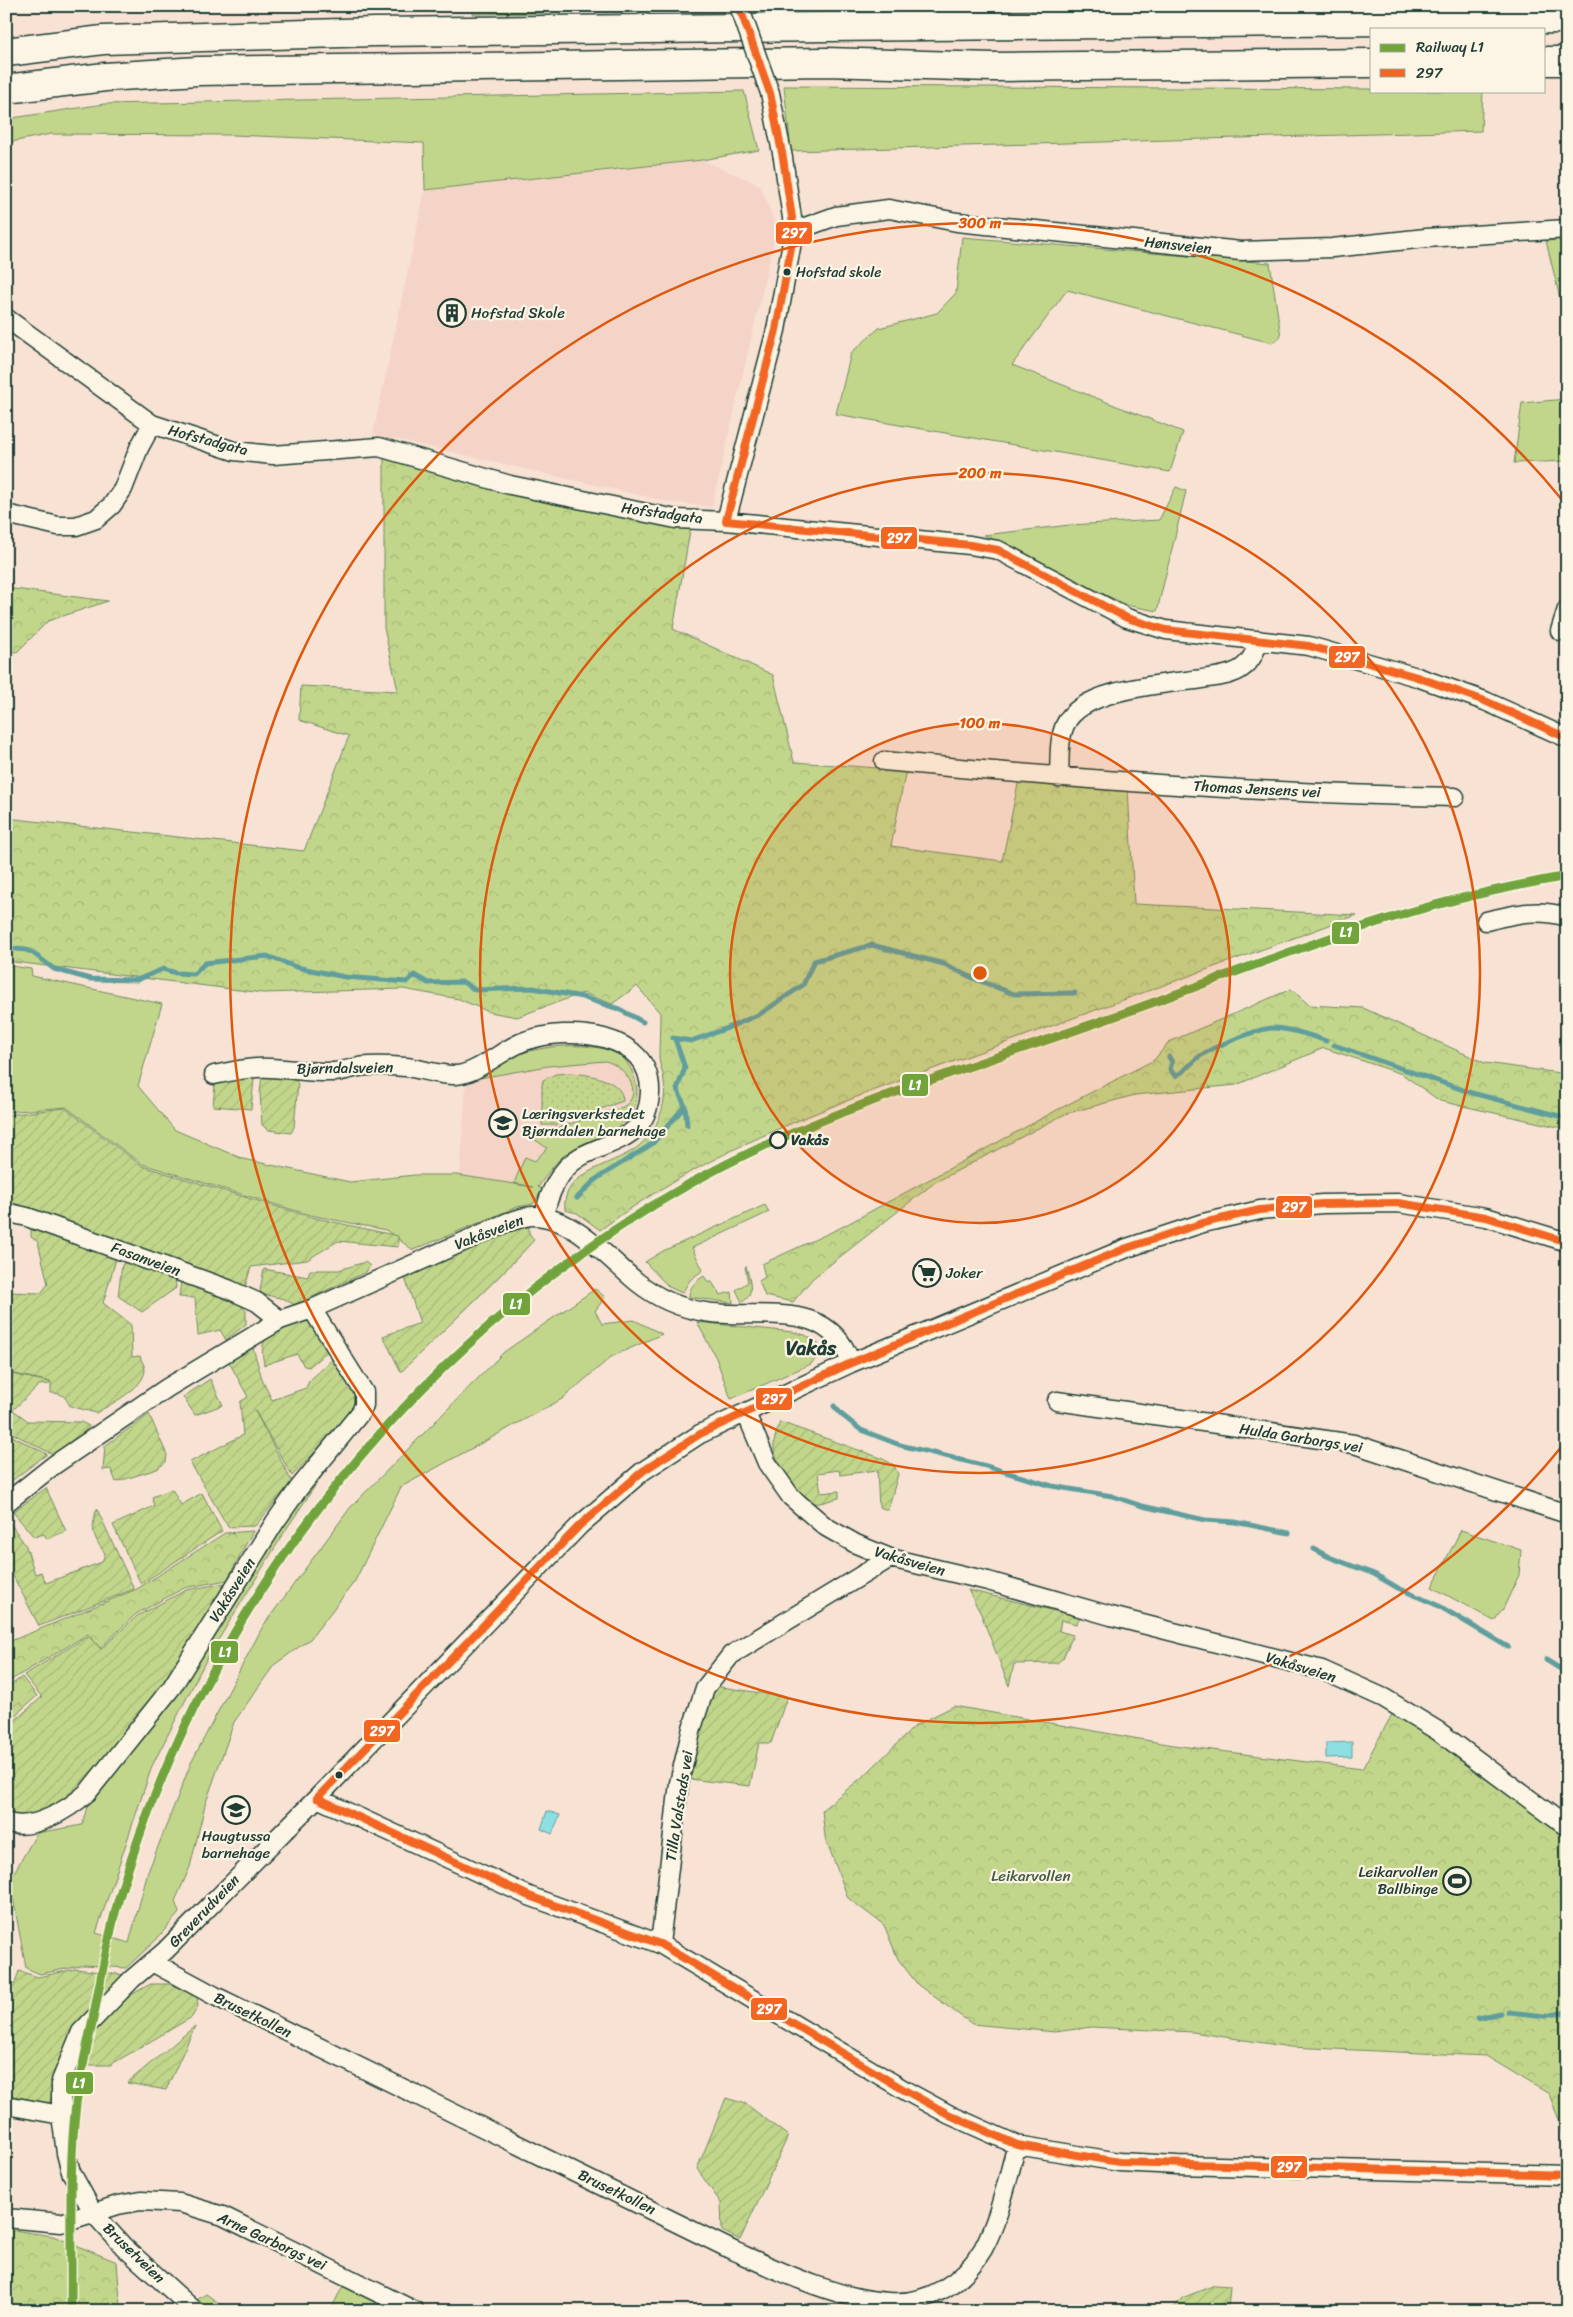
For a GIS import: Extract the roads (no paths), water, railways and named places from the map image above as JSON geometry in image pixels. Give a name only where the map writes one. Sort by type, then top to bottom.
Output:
[{"type":"highway","points":[[6,52],[103,40],[375,32],[1567,19]]},
{"type":"highway","points":[[1546,61],[1567,60]]},
{"type":"highway","points":[[6,89],[105,77],[198,71],[826,62],[992,67],[1370,63]]},
{"type":"street","points":[[726,521],[776,330],[794,230],[783,158],[770,93],[739,6]]},
{"type":"street","name":"Hønsveien","points":[[794,230],[836,216],[889,209],[957,222],[1241,251],[1332,248],[1446,237],[1567,229]]},
{"type":"street","name":"Hofstadgata","points":[[6,318],[152,424],[234,451],[272,455],[379,447],[388,448],[518,487],[676,519],[726,521],[970,544],[998,550],[1127,618],[1166,630],[1309,646],[1417,677],[1485,701],[1567,738]]},
{"type":"street","points":[[6,514],[58,526],[76,526],[96,519],[112,505],[123,490],[139,448],[152,424]]},
{"type":"street","points":[[1560,631],[1567,609]]},
{"type":"street","points":[[1059,778],[1062,737],[1066,723],[1077,711],[1093,700],[1128,690],[1218,676],[1241,669],[1254,657],[1259,640]]},
{"type":"street","name":"Thomas Jensens vei","points":[[884,761],[1059,778],[1391,796],[1455,797]]},
{"type":"street","points":[[1486,922],[1523,911],[1555,913],[1567,916]]},
{"type":"street","name":"Bjørndalsveien","points":[[214,1075],[257,1068],[336,1072],[368,1066],[407,1067],[456,1076],[468,1072],[523,1041],[539,1036],[554,1034],[591,1036],[618,1042],[629,1048],[639,1059],[648,1078],[650,1093],[643,1120],[634,1131],[620,1141],[579,1158],[566,1169],[556,1183],[548,1201],[544,1217]]},
{"type":"street","points":[[746,1413],[850,1362],[1127,1248],[1203,1223],[1260,1210],[1322,1204],[1398,1203],[1486,1217],[1567,1242]]},
{"type":"street","name":"Fasanveien","points":[[6,1212],[27,1217],[228,1289],[257,1302],[280,1320]]},
{"type":"street","name":"Vakåsveien","points":[[6,1503],[54,1465],[167,1388],[280,1320],[312,1308],[508,1222],[532,1216],[544,1217],[570,1227],[638,1283],[670,1304],[723,1314],[805,1317],[816,1322],[837,1338],[846,1348],[850,1362]]},
{"type":"street","name":"Vakåsveien","points":[[6,1822],[16,1825],[32,1823],[77,1802],[88,1792],[172,1687],[275,1522],[361,1412],[364,1405],[364,1392],[312,1308]]},
{"type":"street","name":"Hulda Garborgs vei","points":[[1057,1401],[1354,1444],[1567,1514]]},
{"type":"street","name":"Vakåsveien","points":[[746,1413],[767,1463],[791,1497],[826,1527],[856,1544],[890,1558],[1322,1670],[1384,1698],[1438,1731],[1567,1827]]},
{"type":"street","name":"Greverudveien","points":[[94,2214],[71,2172],[66,2153],[62,2114],[61,2081],[81,2032],[132,1978],[152,1962],[317,1798],[580,1525],[643,1471],[700,1434],[746,1413]]},
{"type":"street","name":"Tilla Valstads vei","points":[[660,1944],[679,1784],[692,1728],[705,1688],[731,1655],[890,1558]]},
{"type":"street","points":[[317,1798],[537,1900],[660,1944],[906,2091],[950,2115],[1018,2145],[1125,2162],[1211,2167],[1567,2175]]},
{"type":"street","name":"Brusetkollen","points":[[152,1962],[215,1996],[734,2251],[805,2280],[854,2296],[889,2302],[908,2301],[938,2293],[958,2280],[972,2266],[992,2228],[1018,2145]]},
{"type":"street","points":[[6,2105],[62,2114]]},
{"type":"street","name":"Arne Garborgs vei","points":[[94,2214],[118,2205],[141,2201],[180,2203],[223,2216],[415,2311]]},
{"type":"street","name":"Brusetveien","points":[[6,2218],[61,2223],[94,2214],[124,2247],[196,2311]]},
{"type":"water","points":[[1352,1742],[1352,1757],[1326,1758],[1326,1743]]},
{"type":"water","points":[[547,1811],[560,1815],[552,1834],[541,1829]]},
{"type":"waterway","points":[[673,1038],[691,1041],[760,1014],[803,985],[814,961],[872,945],[944,964],[975,979],[1014,994],[1075,993]]},
{"type":"waterway","points":[[6,948],[26,950],[54,969],[90,979],[137,980],[163,969],[176,973],[194,974],[205,963],[267,956],[296,967],[345,977],[407,982],[414,975],[428,983],[463,982],[475,990],[533,988],[582,997],[619,1009],[643,1022]]},
{"type":"waterway","points":[[1169,1057],[1172,1062],[1170,1069],[1175,1076],[1205,1053],[1247,1034],[1267,1029],[1274,1028],[1294,1031],[1326,1041]]},
{"type":"waterway","points":[[577,1198],[596,1179],[652,1144],[685,1106],[677,1089],[685,1068],[675,1039]]},
{"type":"waterway","points":[[1334,1045],[1472,1093],[1567,1118]]},
{"type":"waterway","points":[[685,1106],[687,1125]]},
{"type":"waterway","points":[[834,1406],[861,1430],[900,1445],[986,1466],[1052,1486],[1112,1496],[1142,1506],[1205,1520],[1235,1522],[1289,1533]]},
{"type":"waterway","points":[[1314,1549],[1329,1557],[1374,1574],[1398,1588],[1439,1606],[1508,1647]]},
{"type":"waterway","points":[[1546,1660],[1567,1673]]},
{"type":"waterway","points":[[1508,2012],[1545,2016],[1567,2012]]},
{"type":"waterway","points":[[1477,2018],[1501,2013]]},
{"type":"rail line","name":"L1","points":[[71,2311],[71,2181],[76,2104],[117,1906],[161,1781],[211,1676],[270,1576],[338,1483],[415,1396],[500,1317],[592,1245],[691,1183],[740,1157],[843,1112],[895,1092],[1107,1019],[1353,930],[1454,900],[1567,876]]},
{"type":"place","name":"Hofstad skole","points":[[787,272]]},
{"type":"place","name":"Hofstad Skole","points":[[452,313]]},
{"type":"place","name":"Læringsverkstedet Bjørndalen barnehage","points":[[503,1123]]},
{"type":"place","name":"Vakås","points":[[778,1140]]},
{"type":"place","name":"Joker","points":[[927,1273]]},
{"type":"place","name":"Haugtussa barnehage","points":[[236,1810]]},
{"type":"place","name":"Leikarvollen Ballbinge","points":[[1457,1881]]},
{"type":"district","name":"Vakås","points":[[811,1348]]},
{"type":"park label","name":"Leikarvollen","points":[[1031,1876]]}]
